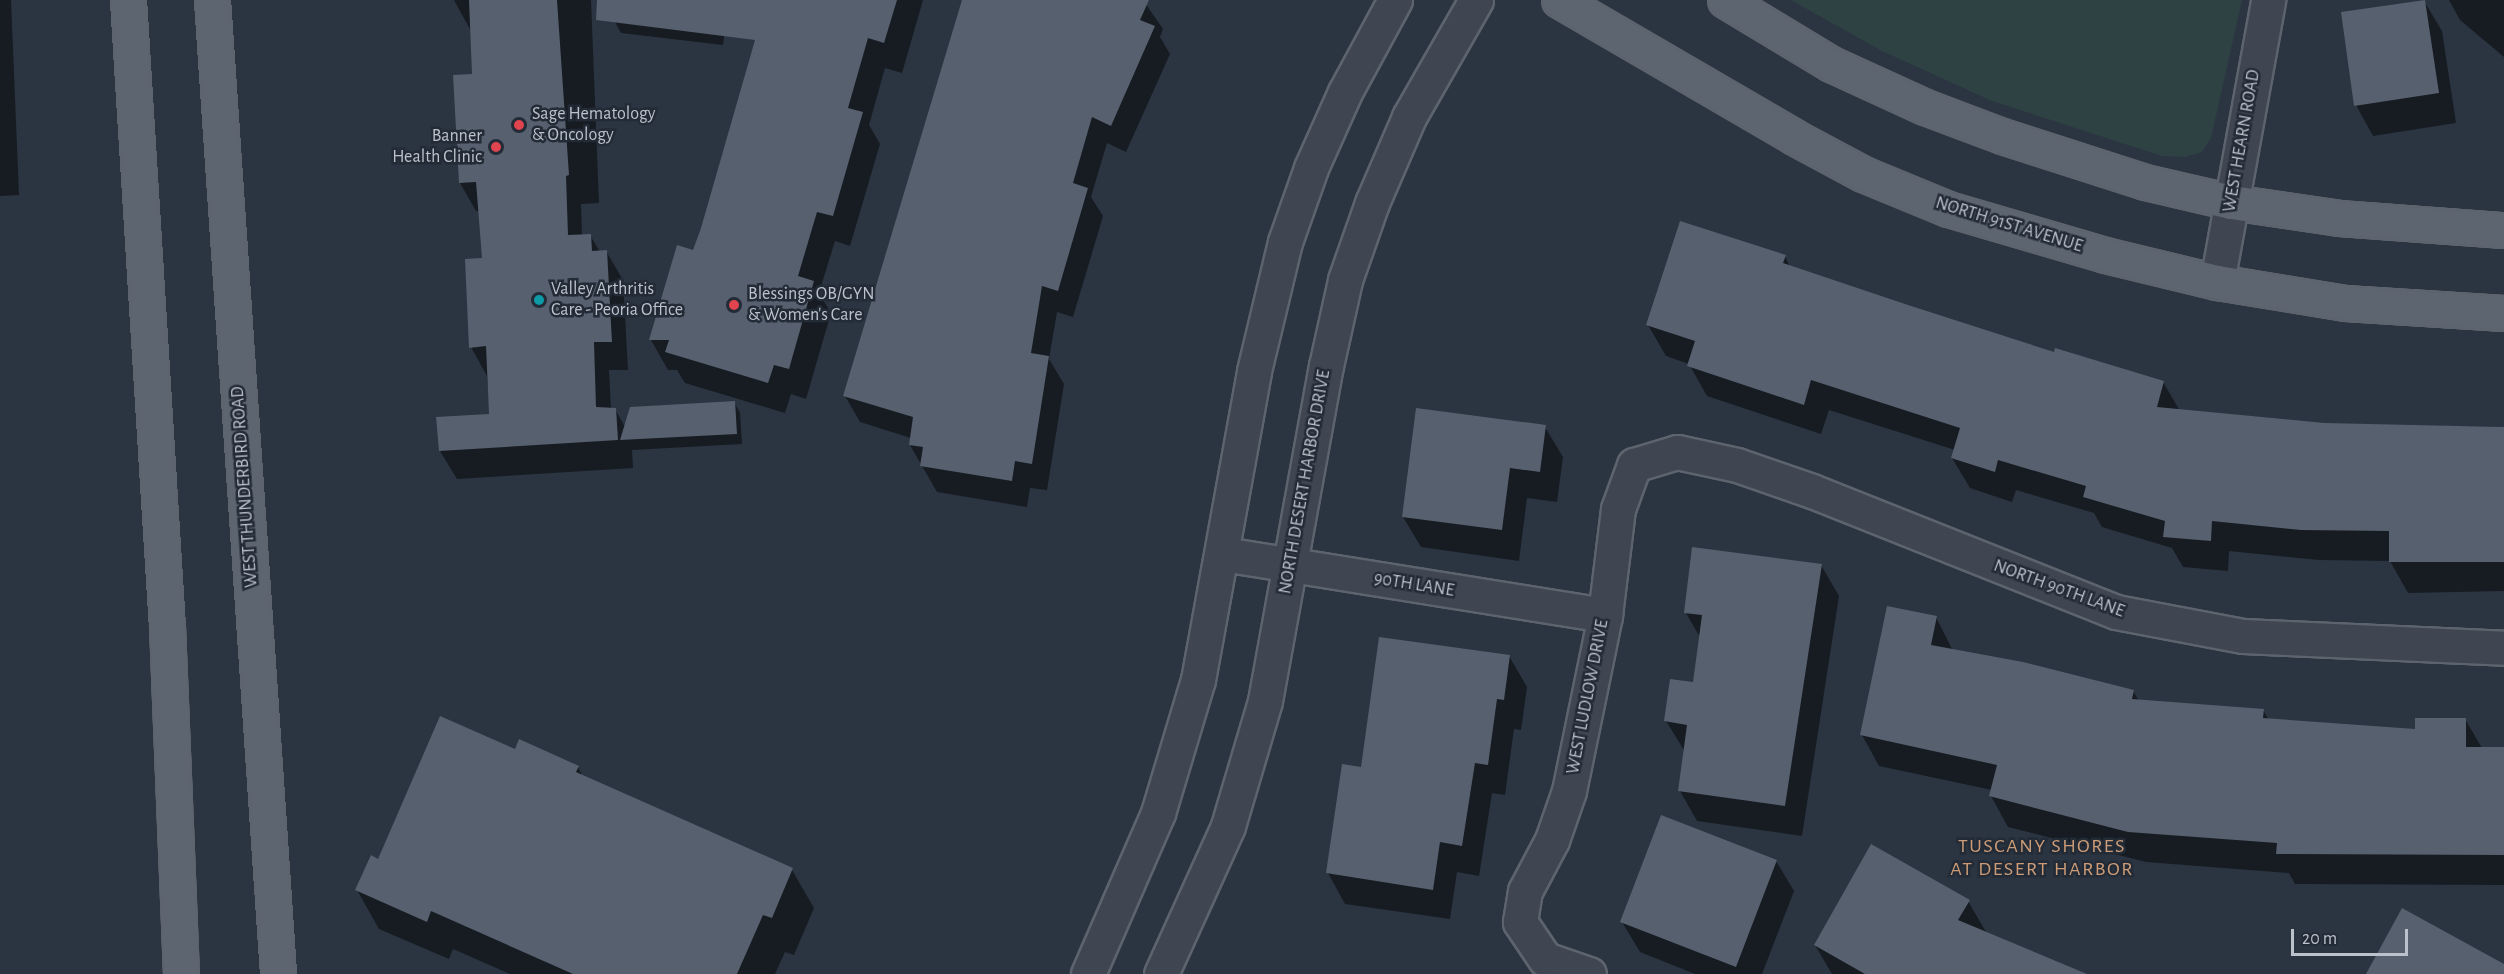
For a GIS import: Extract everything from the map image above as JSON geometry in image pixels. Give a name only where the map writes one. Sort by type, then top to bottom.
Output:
[{"type":"main road","points":[[128,0],[164,579],[181,961]]},
{"type":"main road","name":"WEST THUNDERBIRD ROAD","points":[[212,0],[278,974]]},
{"type":"main road","name":"NORTH 91ST AVENUE","points":[[1559,0],[1863,174],[1948,209],[2105,255],[2217,282],[2345,303],[2504,313]]},
{"type":"main road","points":[[1725,0],[1831,64],[1925,106],[2002,136],[2145,182],[2231,202],[2339,218],[2504,230]]},
{"type":"street","points":[[1088,974],[1161,802],[1198,680],[1223,554],[1254,371],[1285,242],[1311,168],[1345,92],[1395,0]]},
{"type":"street","name":"NORTH DESERT HARBOR DRIVE","points":[[1161,974],[1228,826],[1265,701],[1326,366],[1349,269],[1409,117],[1476,0]]},
{"type":"street","name":"WEST HEARN ROAD","points":[[2217,282],[2268,0]]},
{"type":"street","name":"NORTH 90TH LANE","points":[[1634,465],[1677,452],[1737,465],[1812,491],[2116,612],[2243,636],[2504,648]]},
{"type":"street","name":"WEST LUDLOW DRIVE","points":[[1589,974],[1545,959],[1520,922],[1525,891],[1552,840],[1569,791],[1605,615],[1618,509],[1634,465]]},
{"type":"street","name":"90TH LANE","points":[[1223,554],[1605,615]]},
{"type":"green space","points":[[1791,0],[2242,0],[2211,138],[2202,152],[2185,157],[2162,156],[1992,101],[1882,51]]},
{"type":"building","points":[[469,0],[557,0],[569,175],[566,176],[568,235],[591,234],[592,251],[607,250],[612,342],[594,342],[596,407],[616,408],[618,440],[439,451],[436,417],[489,414],[486,346],[469,348],[465,259],[482,258],[476,182],[459,183],[453,75],[472,74]]},
{"type":"building","points":[[597,0],[897,0],[884,43],[868,38],[848,108],[863,112],[833,216],[817,212],[798,276],[814,281],[789,369],[774,365],[768,383],[665,352],[669,340],[649,340],[677,245],[693,250],[701,228],[755,40],[596,20]]},
{"type":"building","points":[[962,0],[1149,0],[1140,20],[1155,26],[1111,126],[1092,117],[1073,183],[1088,188],[1058,291],[1042,286],[1031,353],[1049,356],[1032,464],[1015,461],[1012,481],[920,466],[923,447],[909,445],[913,417],[843,396]]},
{"type":"building","points":[[2425,0],[2439,93],[2354,106],[2341,12]]},
{"type":"building","points":[[1680,221],[1786,255],[1783,263],[1908,305],[2054,352],[2055,348],[2164,381],[2157,407],[2324,423],[2504,427],[2504,562],[2389,562],[2389,531],[2301,530],[2212,521],[2211,541],[2163,537],[2165,521],[2083,497],[2086,486],[1998,460],[1995,472],[1951,458],[1960,428],[1811,380],[1804,405],[1687,366],[1695,341],[1646,325]]},
{"type":"building","points":[[735,401],[737,434],[620,440],[630,407]]},
{"type":"building","points":[[1416,408],[1546,425],[1540,472],[1510,468],[1502,530],[1402,517]]},
{"type":"building","points":[[1692,547],[1822,564],[1785,806],[1678,791],[1687,725],[1664,721],[1670,679],[1693,682],[1702,615],[1684,613]]},
{"type":"building","points":[[1887,606],[1937,616],[1931,645],[2023,662],[2134,690],[2132,699],[2264,709],[2263,718],[2415,729],[2415,718],[2466,718],[2466,747],[2504,747],[2504,855],[2276,854],[2277,843],[2128,832],[1989,796],[1997,765],[1860,735]]},
{"type":"building","points":[[1379,637],[1510,655],[1504,700],[1497,699],[1488,765],[1475,763],[1462,846],[1440,842],[1433,890],[1326,873],[1342,764],[1361,767]]},
{"type":"building","points":[[440,716],[515,749],[519,739],[579,766],[576,772],[793,868],[772,918],[763,915],[737,974],[573,974],[431,911],[427,922],[355,890],[371,855],[378,859]]},
{"type":"building","points":[[1661,815],[1777,860],[1736,967],[1620,922]]},
{"type":"building","points":[[1871,844],[1970,900],[1958,920],[2087,974],[1865,974],[1814,945]]},
{"type":"building","points":[[2402,908],[2504,964],[2504,974],[2366,974]]},
{"type":"place","name":"Sage Hematology & Oncology","points":[[519,125]]},
{"type":"place","name":"Banner Health Clinic","points":[[496,147]]},
{"type":"place","name":"Valley Arthritis Care - Peoria Office","points":[[539,300]]},
{"type":"place","name":"Blessings OB/GYN & Women's Care","points":[[734,305]]},
{"type":"district","name":"TUSCANY SHORES AT DESERT HARBOR","points":[[2042,858]]}]
